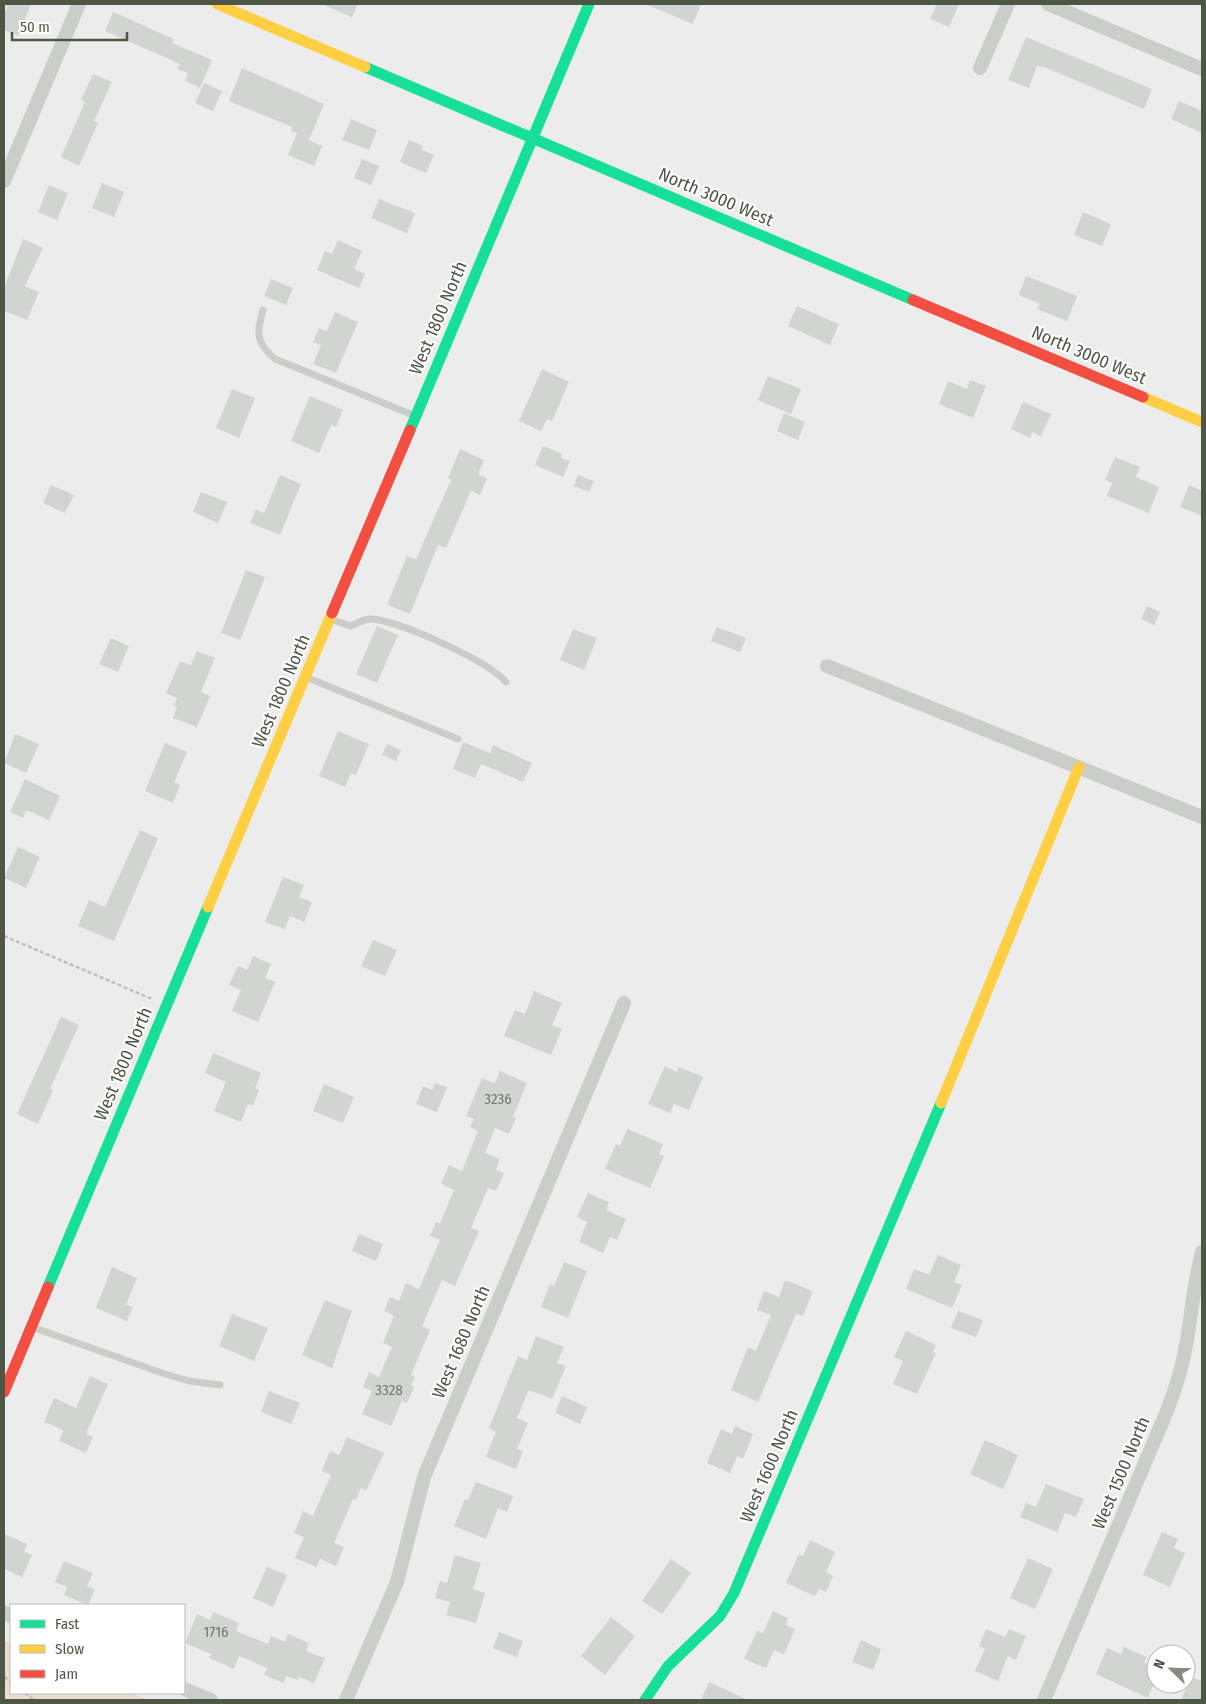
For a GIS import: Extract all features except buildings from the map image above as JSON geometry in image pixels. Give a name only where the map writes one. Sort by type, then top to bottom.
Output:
[{"type":"main road","name":"North 3000 West","points":[[217,4],[1202,422]]},
{"type":"main road","name":"West 1800 North","points":[[4,1392],[589,4]]},
{"type":"main road","name":"West 1600 North","points":[[645,1700],[650,1687],[669,1663],[720,1618],[734,1592],[892,1222],[1080,767]]},
{"type":"street","points":[[4,181],[9,155],[79,4]]},
{"type":"street","points":[[980,68],[1008,4]]},
{"type":"street","points":[[1048,4],[1202,69]]},
{"type":"street","points":[[827,666],[1202,816]]},
{"type":"street","name":"West 1680 North","points":[[346,1700],[397,1582],[424,1477],[624,1003]]},
{"type":"street","name":"West 1500 North","points":[[1044,1700],[1168,1412],[1182,1367],[1190,1309],[1202,1252]]},
{"type":"street","points":[[185,1689],[210,1700]]},
{"type":"lane","points":[[263,310],[258,329],[259,341],[264,350],[274,359],[416,416]]},
{"type":"lane","points":[[331,618],[350,626],[369,619],[400,626],[484,664],[498,673],[506,682]]},
{"type":"lane","points":[[306,677],[458,739]]},
{"type":"lane","points":[[31,1327],[173,1376],[190,1381],[220,1384]]},
{"type":"path","points":[[4,936],[167,1006]]},
{"type":"shaded area","points":[[4,1640],[10,1643],[10,1694],[134,1694],[149,1700],[4,1700]]},
{"type":"traffic: fast","points":[[410,430],[589,4]]},
{"type":"traffic: fast","points":[[365,67],[913,300]]},
{"type":"traffic: fast","points":[[48,1287],[208,907]]},
{"type":"traffic: fast","points":[[645,1700],[668,1666],[720,1616],[734,1593],[941,1103]]},
{"type":"traffic: slow","points":[[217,4],[365,67]]},
{"type":"traffic: slow","points":[[1143,397],[1202,422]]},
{"type":"traffic: slow","points":[[208,907],[332,613]]},
{"type":"traffic: slow","points":[[941,1103],[1079,767]]},
{"type":"traffic: jam","points":[[913,300],[1143,397]]},
{"type":"traffic: jam","points":[[332,613],[410,430]]},
{"type":"traffic: jam","points":[[4,1392],[48,1287]]}]
